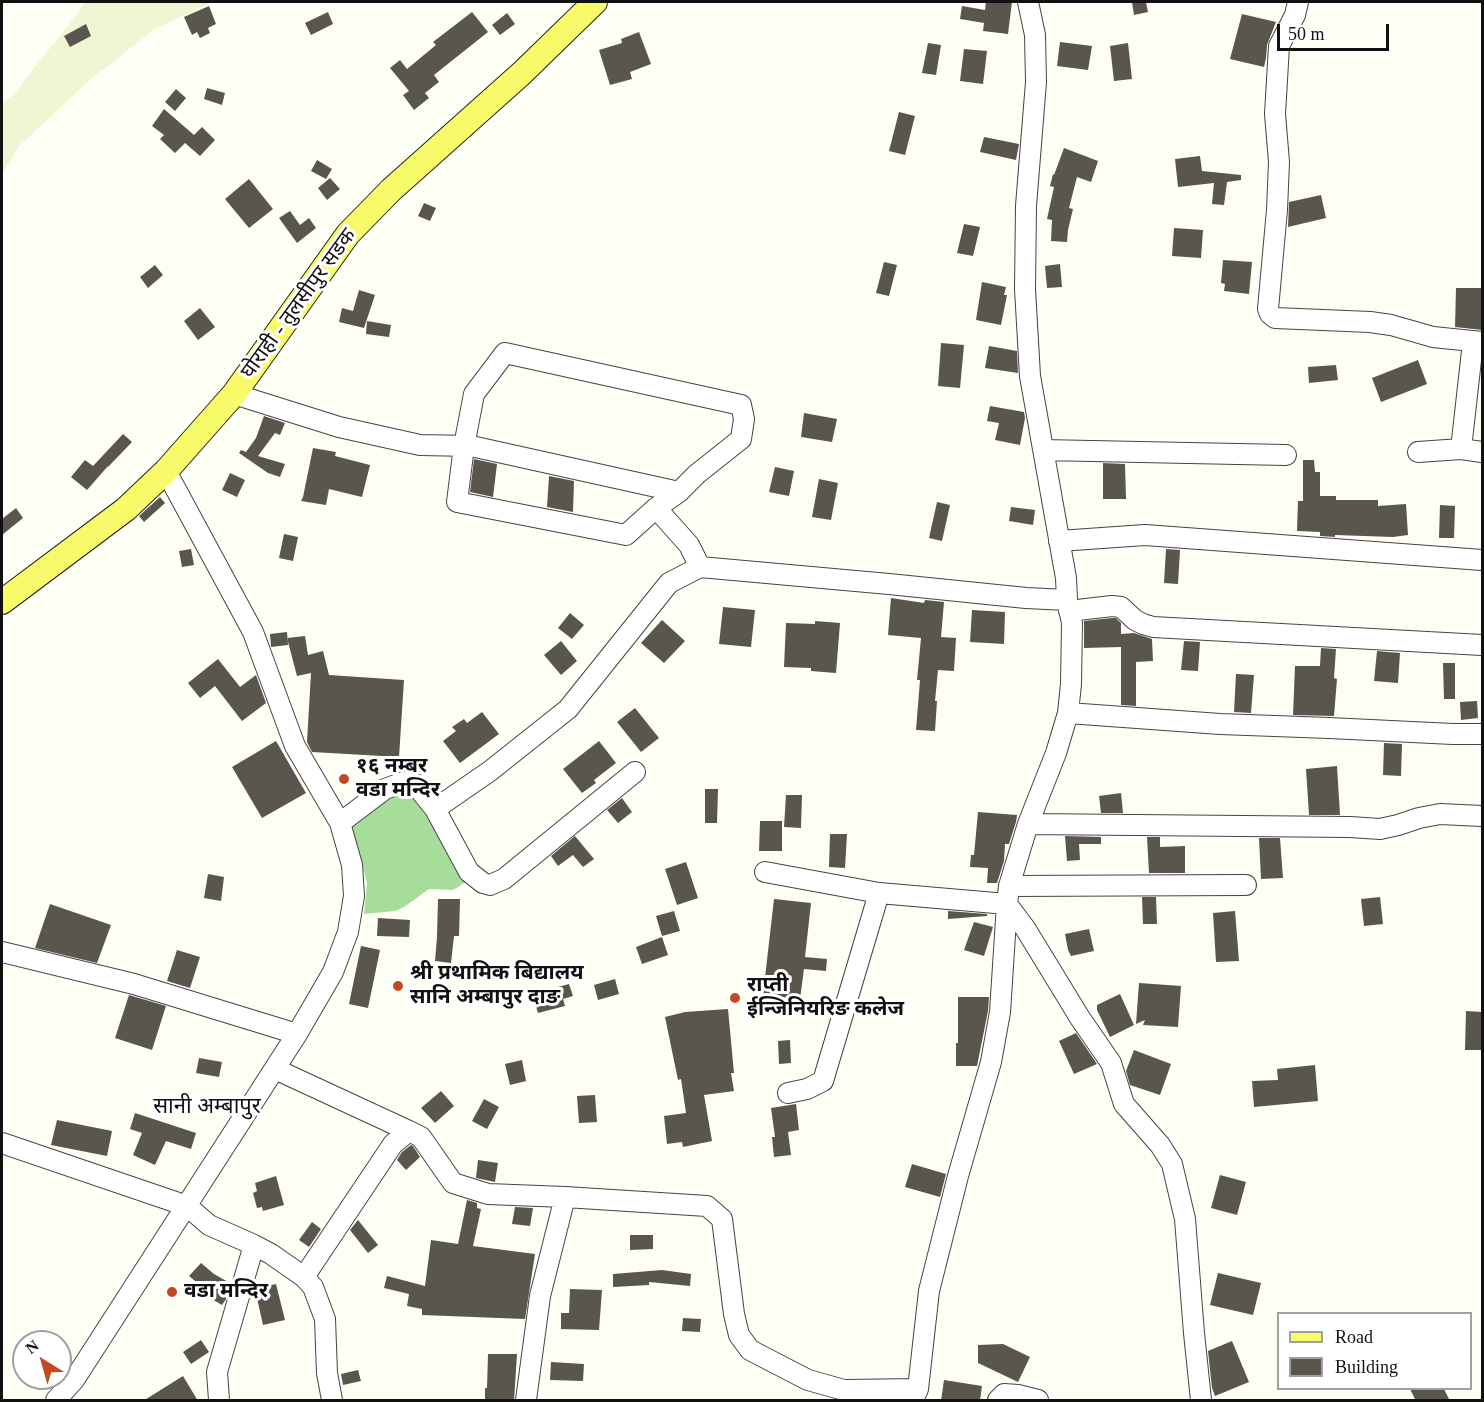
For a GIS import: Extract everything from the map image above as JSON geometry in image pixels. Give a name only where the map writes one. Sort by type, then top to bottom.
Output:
[{"type":"main road","name":"घोराही - तुलसीपुर सडक","points":[[3,600],[126,509],[166,471],[234,394],[348,234],[392,190],[522,73],[595,2]]},
{"type":"street","points":[[274,1069],[421,1137],[453,1183],[488,1194],[707,1206],[722,1219],[734,1314],[739,1335],[750,1350],[808,1380],[844,1390],[915,1395],[930,1291],[958,1176],[991,1062],[999,1022],[1008,895],[1028,824],[1056,753],[1068,713],[1071,684],[1072,623],[1030,376],[1025,289],[1026,206],[1036,82],[1035,35],[1028,2]]},
{"type":"street","points":[[1298,2],[1295,15],[1279,46],[1275,114],[1279,162],[1277,210],[1268,309],[1275,318],[1370,322],[1391,325],[1434,337],[1478,342],[1475,397],[1461,449]]},
{"type":"street","points":[[505,353],[741,405],[744,419],[741,439],[626,535],[457,502],[464,446],[474,394],[505,353]]},
{"type":"street","points":[[234,394],[339,427],[409,443],[471,446],[679,492]]},
{"type":"street","points":[[1418,452],[1461,449],[1482,452]]},
{"type":"street","points":[[1043,450],[1286,454]]},
{"type":"street","points":[[56,1401],[74,1380],[297,1034],[333,972],[348,932],[354,896],[352,865],[340,823],[295,746],[253,632],[166,471]]},
{"type":"street","points":[[656,508],[689,544],[700,567]]},
{"type":"street","points":[[1059,541],[1145,535],[1482,560]]},
{"type":"street","points":[[435,810],[490,771],[568,709],[669,583],[700,567],[1026,598],[1068,606],[1121,607],[1135,620],[1153,627],[1482,645]]},
{"type":"street","points":[[1068,713],[1220,724],[1482,734]]},
{"type":"street","points":[[340,823],[385,789],[404,782],[415,784],[435,810],[469,872],[483,883],[490,885],[504,879],[635,772]]},
{"type":"street","points":[[1028,824],[1326,826],[1380,829],[1440,814],[1482,816]]},
{"type":"street","points":[[765,872],[879,893],[1008,895],[1246,885]]},
{"type":"street","points":[[788,1093],[807,1089],[823,1081],[879,893]]},
{"type":"street","points":[[1008,895],[1025,928],[1080,1018],[1111,1063],[1124,1104],[1160,1145],[1172,1164],[1185,1219],[1201,1401]]},
{"type":"street","points":[[2,952],[134,984],[297,1034]]},
{"type":"street","points":[[304,1277],[393,1144],[409,1131]]},
{"type":"street","points":[[2,1143],[187,1206],[209,1225],[271,1254],[304,1277],[313,1287],[325,1319],[327,1373],[332,1401]]},
{"type":"street","points":[[526,1401],[540,1296],[565,1197]]},
{"type":"street","points":[[219,1401],[218,1372],[254,1245]]},
{"type":"street","points":[[998,1401],[1004,1394],[1018,1395],[1038,1401]]},
{"type":"green space","points":[[85,2],[212,2],[155,29],[91,79],[19,146],[2,174],[2,104],[13,95]]},
{"type":"green space","points":[[404,793],[416,799],[466,882],[453,890],[429,889],[395,911],[364,914],[367,883],[351,823],[391,796]]},
{"type":"building","points":[[986,2],[1012,2],[1008,34],[983,31],[984,23],[960,19],[962,6],[985,10]]},
{"type":"building","points":[[1132,2],[1146,2],[1148,12],[1134,15]]},
{"type":"building","points":[[209,6],[216,24],[208,28],[210,33],[200,38],[197,32],[192,35],[184,17]]},
{"type":"building","points":[[328,12],[333,24],[311,35],[305,23]]},
{"type":"building","points":[[472,12],[488,32],[434,75],[439,82],[425,93],[429,98],[414,110],[403,95],[409,91],[390,68],[400,60],[407,69],[436,45],[433,42]]},
{"type":"building","points":[[507,13],[515,24],[500,35],[492,25]]},
{"type":"building","points":[[1242,14],[1276,22],[1267,45],[1264,67],[1230,59]]},
{"type":"building","points":[[86,24],[91,36],[70,47],[64,36]]},
{"type":"building","points":[[639,32],[651,64],[630,72],[632,79],[610,85],[599,50],[622,43],[621,39]]},
{"type":"building","points":[[1060,42],[1092,46],[1088,70],[1057,66]]},
{"type":"building","points":[[928,43],[941,45],[936,75],[922,73]]},
{"type":"building","points":[[1128,43],[1132,79],[1114,81],[1110,46]]},
{"type":"building","points":[[964,49],[987,51],[983,84],[960,81]]},
{"type":"building","points":[[207,88],[225,93],[222,105],[204,99]]},
{"type":"building","points":[[176,89],[186,98],[175,111],[165,102]]},
{"type":"building","points":[[164,109],[194,135],[202,127],[215,140],[200,156],[185,143],[175,153],[160,139],[164,135],[152,126]]},
{"type":"building","points":[[899,112],[915,116],[905,155],[889,151]]},
{"type":"building","points":[[984,137],[1019,144],[1016,160],[980,152]]},
{"type":"building","points":[[1064,148],[1098,161],[1091,182],[1077,177],[1069,208],[1073,209],[1067,242],[1051,241],[1052,220],[1047,219],[1054,187],[1050,186]]},
{"type":"building","points":[[1200,156],[1202,171],[1241,175],[1241,180],[1227,182],[1224,205],[1212,204],[1214,183],[1178,187],[1175,159]]},
{"type":"building","points":[[317,160],[332,169],[326,179],[311,171]]},
{"type":"building","points":[[330,178],[340,189],[327,200],[318,188]]},
{"type":"building","points":[[249,179],[273,209],[249,228],[225,199]]},
{"type":"building","points":[[1321,195],[1326,218],[1288,227],[1289,202]]},
{"type":"building","points":[[424,203],[436,208],[430,221],[418,216]]},
{"type":"building","points":[[290,211],[300,225],[309,218],[316,228],[297,243],[279,218]]},
{"type":"building","points":[[964,224],[980,227],[973,256],[957,253]]},
{"type":"building","points":[[1174,228],[1203,230],[1201,258],[1172,256]]},
{"type":"building","points":[[1223,260],[1252,262],[1249,294],[1224,291],[1225,284],[1221,283]]},
{"type":"building","points":[[884,262],[897,265],[889,296],[876,293]]},
{"type":"building","points":[[1060,264],[1062,287],[1047,288],[1045,266]]},
{"type":"building","points":[[155,265],[163,275],[148,288],[140,277]]},
{"type":"building","points":[[982,282],[1006,287],[1004,295],[1007,295],[1001,325],[976,320]]},
{"type":"building","points":[[1456,288],[1482,288],[1482,330],[1455,327]]},
{"type":"building","points":[[359,290],[375,295],[364,328],[339,322],[342,308],[353,311]]},
{"type":"building","points":[[200,308],[215,327],[198,340],[184,321]]},
{"type":"building","points":[[367,321],[391,325],[389,337],[366,334]]},
{"type":"building","points":[[941,343],[964,345],[960,388],[938,386]]},
{"type":"building","points":[[989,346],[1017,351],[1018,373],[985,368]]},
{"type":"building","points":[[1418,360],[1427,384],[1381,402],[1372,378]]},
{"type":"building","points":[[1336,365],[1338,380],[1309,383],[1308,367]]},
{"type":"building","points":[[990,406],[1024,412],[1020,445],[995,440],[999,423],[987,421]]},
{"type":"building","points":[[804,413],[837,419],[832,442],[801,437]]},
{"type":"building","points":[[264,416],[285,423],[280,435],[275,433],[258,456],[285,464],[280,477],[268,473],[239,453],[241,450],[246,452],[256,438]]},
{"type":"building","points":[[123,434],[132,442],[87,490],[71,477],[85,460],[93,466]]},
{"type":"building","points":[[313,448],[336,452],[335,456],[370,465],[362,497],[329,489],[326,505],[301,501]]},
{"type":"building","points":[[474,459],[497,464],[493,497],[470,492]]},
{"type":"building","points":[[1303,460],[1314,460],[1315,472],[1320,472],[1320,496],[1336,496],[1336,500],[1378,500],[1378,506],[1406,504],[1408,535],[1393,537],[1335,535],[1335,537],[1320,536],[1320,532],[1297,531],[1298,501],[1303,501]]},
{"type":"building","points":[[1103,463],[1125,464],[1126,499],[1103,499]]},
{"type":"building","points":[[775,467],[794,471],[789,496],[769,492]]},
{"type":"building","points":[[230,473],[245,480],[237,497],[222,490]]},
{"type":"building","points":[[549,476],[574,481],[573,512],[547,507]]},
{"type":"building","points":[[819,479],[838,483],[831,520],[812,517]]},
{"type":"building","points":[[160,497],[165,503],[144,522],[139,516]]},
{"type":"building","points":[[937,502],[950,505],[942,541],[929,538]]},
{"type":"building","points":[[1440,505],[1455,506],[1454,538],[1439,538]]},
{"type":"building","points":[[1011,507],[1035,510],[1033,525],[1009,521]]},
{"type":"building","points":[[16,508],[23,518],[2,535],[2,519]]},
{"type":"building","points":[[284,534],[298,537],[293,561],[279,558]]},
{"type":"building","points":[[191,549],[194,565],[182,567],[179,551]]},
{"type":"building","points":[[1166,549],[1180,550],[1178,584],[1164,583]]},
{"type":"building","points":[[891,598],[924,603],[925,600],[944,602],[941,637],[956,638],[954,671],[938,670],[935,731],[916,730],[921,638],[888,635]]},
{"type":"building","points":[[723,607],[755,610],[751,647],[719,644]]},
{"type":"building","points":[[972,610],[1005,612],[1004,644],[970,642]]},
{"type":"building","points":[[570,613],[584,625],[572,639],[558,628]]},
{"type":"building","points":[[1116,618],[1121,623],[1121,634],[1134,633],[1152,639],[1153,661],[1136,662],[1136,706],[1121,705],[1121,647],[1084,648],[1084,621]]},
{"type":"building","points":[[662,620],[685,641],[664,663],[641,643]]},
{"type":"building","points":[[815,621],[840,623],[836,673],[811,671],[811,668],[784,667],[786,623],[815,624]]},
{"type":"building","points":[[287,632],[288,645],[271,647],[270,634]]},
{"type":"building","points":[[305,636],[308,655],[323,651],[329,675],[404,680],[399,757],[312,752],[307,742],[311,673],[297,676],[287,638]]},
{"type":"building","points":[[561,641],[577,661],[561,675],[544,655]]},
{"type":"building","points":[[1184,641],[1200,642],[1198,671],[1181,670]]},
{"type":"building","points":[[1321,648],[1336,649],[1334,678],[1337,679],[1334,716],[1293,715],[1295,666],[1320,666]]},
{"type":"building","points":[[1377,651],[1400,653],[1398,683],[1374,681]]},
{"type":"building","points":[[218,659],[240,687],[256,675],[266,703],[242,721],[215,686],[200,698],[188,683]]},
{"type":"building","points":[[1443,663],[1455,663],[1455,699],[1444,699]]},
{"type":"building","points":[[1236,674],[1254,675],[1251,713],[1234,712]]},
{"type":"building","points":[[1477,701],[1478,718],[1461,720],[1460,702]]},
{"type":"building","points":[[635,708],[659,738],[641,752],[617,722]]},
{"type":"building","points":[[482,712],[499,734],[460,763],[443,741],[456,731],[452,727],[464,719],[467,723]]},
{"type":"building","points":[[276,741],[306,793],[262,818],[232,767]]},
{"type":"building","points":[[599,741],[616,763],[594,780],[596,783],[582,793],[563,769]]},
{"type":"building","points":[[1384,743],[1402,744],[1401,776],[1383,775]]},
{"type":"building","points":[[1337,766],[1340,815],[1309,815],[1306,769]]},
{"type":"building","points":[[705,789],[718,789],[717,823],[705,823]]},
{"type":"building","points":[[1121,793],[1123,813],[1101,813],[1099,796]]},
{"type":"building","points":[[786,795],[802,795],[801,828],[784,827]]},
{"type":"building","points":[[622,798],[632,812],[618,823],[607,810]]},
{"type":"building","points":[[978,812],[1017,815],[1009,844],[1005,844],[1004,861],[997,883],[987,883],[988,868],[970,867],[971,855],[974,855]]},
{"type":"building","points":[[760,821],[782,821],[782,851],[759,851]]},
{"type":"building","points":[[830,834],[847,834],[845,868],[829,867]]},
{"type":"building","points":[[575,836],[594,859],[583,867],[573,855],[558,866],[551,856]]},
{"type":"building","points":[[1065,836],[1101,837],[1101,844],[1079,844],[1080,860],[1067,861]]},
{"type":"building","points":[[1147,837],[1160,837],[1160,847],[1185,846],[1185,873],[1149,873]]},
{"type":"building","points":[[1259,838],[1280,838],[1283,878],[1261,879]]},
{"type":"building","points":[[686,862],[698,898],[677,905],[665,869]]},
{"type":"building","points":[[208,874],[224,877],[221,901],[204,898]]},
{"type":"building","points":[[1142,897],[1156,897],[1157,924],[1143,924]]},
{"type":"building","points":[[1380,897],[1383,924],[1364,926],[1361,899]]},
{"type":"building","points":[[438,899],[460,899],[459,936],[454,936],[451,963],[435,961]]},
{"type":"building","points":[[774,899],[811,903],[805,957],[827,959],[826,971],[804,969],[800,999],[763,995]]},
{"type":"building","points":[[50,904],[111,925],[97,963],[35,948]]},
{"type":"building","points":[[674,911],[680,931],[662,936],[656,916]]},
{"type":"building","points":[[948,911],[987,914],[987,916],[948,919]]},
{"type":"building","points":[[1235,911],[1239,961],[1216,962],[1213,913]]},
{"type":"building","points":[[378,918],[410,920],[409,937],[377,936]]},
{"type":"building","points":[[974,922],[993,927],[984,956],[964,950]]},
{"type":"building","points":[[1089,929],[1094,951],[1071,956],[1065,934]]},
{"type":"building","points":[[662,937],[668,955],[642,964],[636,947]]},
{"type":"building","points":[[361,946],[380,950],[368,1008],[349,1004]]},
{"type":"building","points":[[177,950],[200,957],[190,988],[167,981]]},
{"type":"building","points":[[615,979],[619,994],[598,1000],[594,985]]},
{"type":"building","points":[[1139,983],[1181,986],[1178,1027],[1143,1025],[1145,1020],[1136,1024]]},
{"type":"building","points":[[569,984],[573,996],[563,999],[565,1006],[538,1013],[532,994]]},
{"type":"building","points":[[1120,994],[1134,1025],[1110,1037],[1097,1010],[1097,1005]]},
{"type":"building","points":[[129,995],[166,1006],[152,1050],[115,1038]]},
{"type":"building","points":[[958,997],[989,997],[977,1066],[956,1066]]},
{"type":"building","points":[[728,1009],[734,1091],[704,1095],[712,1141],[683,1147],[682,1142],[667,1144],[664,1116],[686,1113],[681,1079],[678,1080],[665,1017],[685,1012]]},
{"type":"building","points":[[1466,1011],[1482,1012],[1482,1050],[1465,1050]]},
{"type":"building","points":[[1076,1033],[1097,1064],[1074,1074],[1059,1041]]},
{"type":"building","points":[[790,1040],[791,1063],[779,1064],[778,1041]]},
{"type":"building","points":[[1134,1050],[1171,1064],[1160,1095],[1130,1085],[1126,1071]]},
{"type":"building","points":[[199,1058],[222,1062],[219,1077],[196,1073]]},
{"type":"building","points":[[522,1060],[526,1081],[510,1085],[505,1064]]},
{"type":"building","points":[[1315,1065],[1318,1101],[1254,1107],[1252,1081],[1278,1080],[1277,1069]]},
{"type":"building","points":[[441,1091],[454,1106],[435,1123],[421,1108]]},
{"type":"building","points":[[595,1095],[597,1122],[579,1123],[577,1096]]},
{"type":"building","points":[[484,1099],[499,1107],[487,1129],[472,1121]]},
{"type":"building","points":[[796,1104],[799,1130],[788,1132],[791,1155],[774,1157],[772,1137],[775,1137],[771,1108]]},
{"type":"building","points":[[135,1113],[196,1133],[191,1149],[166,1141],[155,1165],[133,1155],[142,1133],[130,1129]]},
{"type":"building","points":[[57,1120],[112,1131],[107,1156],[51,1145]]},
{"type":"building","points":[[411,1145],[420,1157],[406,1170],[397,1160],[402,1152]]},
{"type":"building","points":[[478,1160],[498,1163],[495,1182],[476,1178]]},
{"type":"building","points":[[912,1164],[946,1174],[940,1197],[905,1187]]},
{"type":"building","points":[[1220,1175],[1246,1182],[1237,1215],[1211,1208]]},
{"type":"building","points":[[276,1176],[284,1205],[263,1211],[262,1207],[257,1208],[253,1193],[257,1191],[255,1183]]},
{"type":"building","points":[[467,1200],[477,1203],[477,1208],[481,1209],[473,1246],[535,1254],[525,1319],[422,1315],[422,1309],[407,1306],[409,1294],[384,1288],[387,1276],[425,1286],[431,1240],[458,1244]]},
{"type":"building","points":[[515,1207],[533,1208],[530,1226],[512,1224]]},
{"type":"building","points":[[358,1220],[378,1245],[368,1253],[350,1230]]},
{"type":"building","points":[[312,1222],[321,1229],[309,1247],[299,1240]]},
{"type":"building","points":[[630,1235],[653,1235],[653,1249],[630,1250]]},
{"type":"building","points":[[201,1263],[230,1283],[222,1305],[210,1298],[212,1295],[189,1276]]},
{"type":"building","points":[[662,1270],[691,1274],[690,1286],[649,1282],[649,1285],[613,1287],[613,1274]]},
{"type":"building","points":[[1218,1273],[1261,1283],[1253,1315],[1210,1305]]},
{"type":"building","points":[[276,1284],[285,1320],[263,1325],[255,1289]]},
{"type":"building","points":[[570,1289],[602,1290],[599,1330],[561,1329],[561,1313],[569,1313]]},
{"type":"building","points":[[683,1318],[701,1319],[700,1332],[682,1331]]},
{"type":"building","points":[[201,1340],[209,1352],[191,1364],[183,1352]]},
{"type":"building","points":[[1232,1341],[1249,1382],[1215,1396],[1208,1351]]},
{"type":"building","points":[[1003,1344],[1030,1357],[1018,1382],[978,1363],[978,1345]]},
{"type":"building","points":[[488,1354],[517,1354],[514,1401],[485,1401]]},
{"type":"building","points":[[551,1362],[584,1364],[583,1381],[550,1380]]},
{"type":"building","points":[[358,1370],[361,1381],[343,1385],[341,1374]]},
{"type":"building","points":[[183,1376],[198,1401],[143,1401]]},
{"type":"building","points":[[944,1380],[982,1386],[980,1401],[941,1401]]},
{"type":"building","points":[[1410,1390],[1444,1390],[1450,1401],[1416,1401]]},
{"type":"place","name":"१६ नम्बर वडा मन्दिर","points":[[344,779]]},
{"type":"place","name":"श्री प्रथामिक बिद्यालय सानि अम्बापुर दाङ","points":[[398,986]]},
{"type":"place","name":"राप्ती ईन्जिनियरिङ कलेज","points":[[735,998]]},
{"type":"place","name":"वडा मन्दिर","points":[[172,1292]]},
{"type":"district","name":"सानी अम्बापुर","points":[[207,1107]]}]
